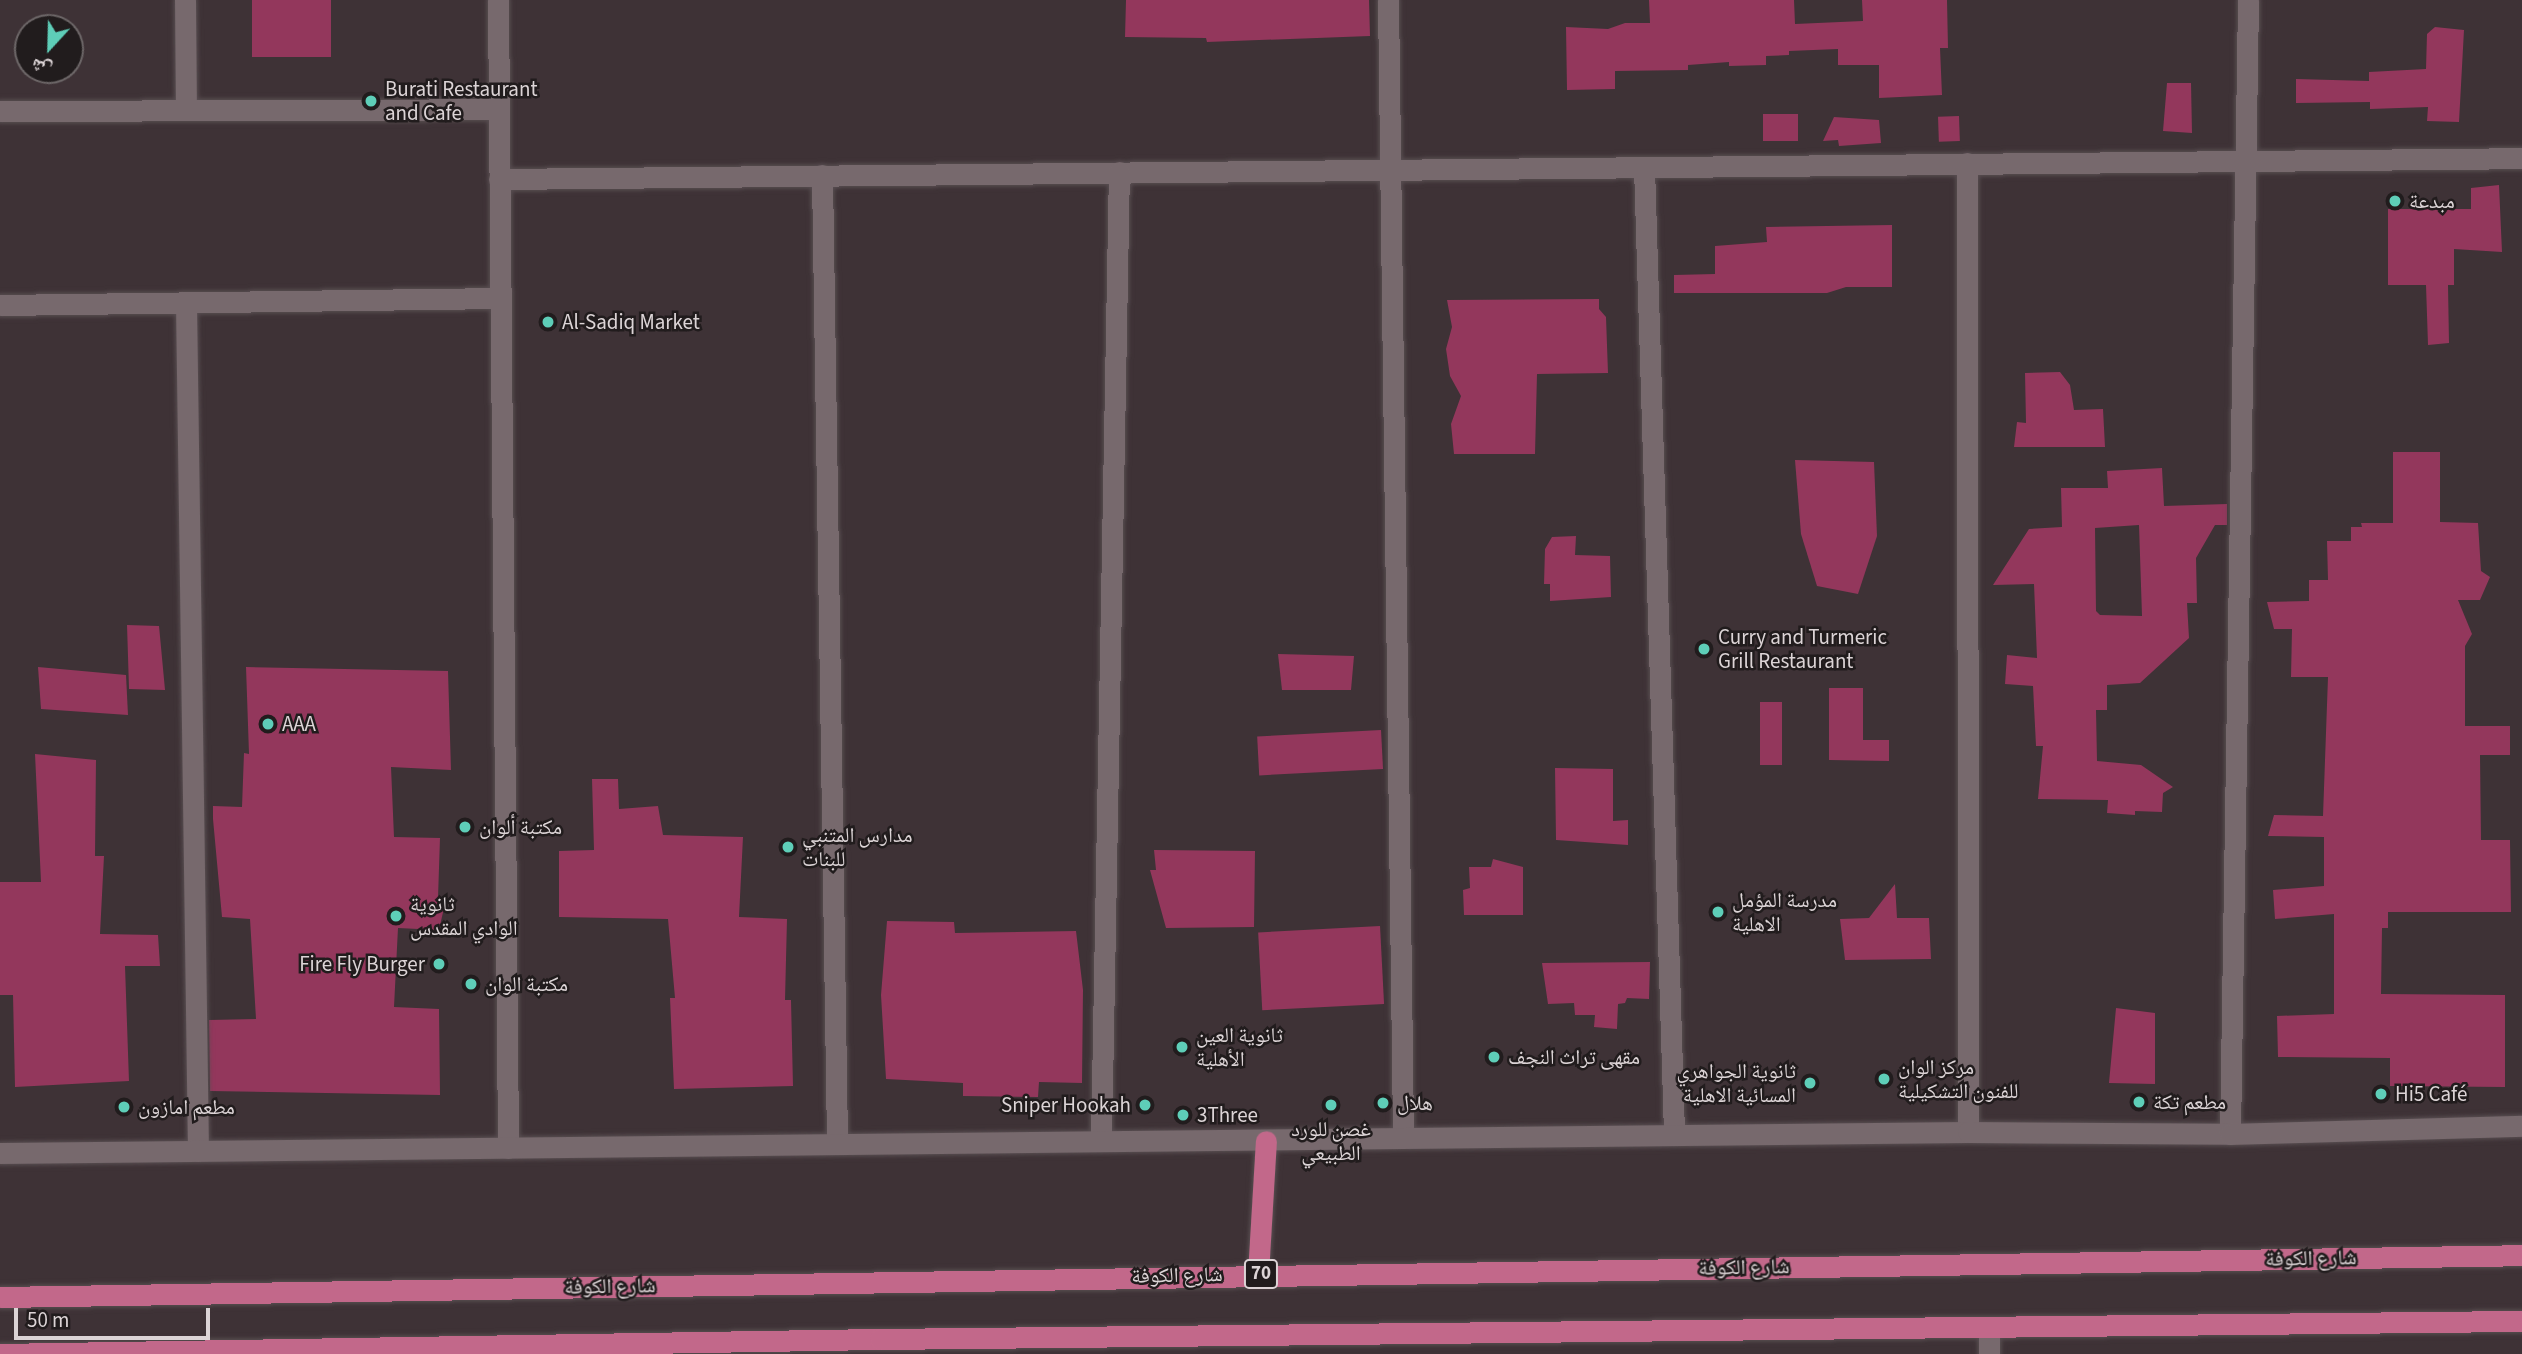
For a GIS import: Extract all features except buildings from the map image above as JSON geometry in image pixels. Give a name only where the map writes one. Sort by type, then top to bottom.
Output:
[{"type":"highway","points":[[1258,1274],[1266,1141]]},
{"type":"highway","name":"شارع الكوفة","points":[[0,1297],[2522,1255]]},
{"type":"highway","points":[[0,1354],[880,1346],[2522,1321]]},
{"type":"street","points":[[185,0],[186,110]]},
{"type":"street","points":[[498,0],[508,1147]]},
{"type":"street","points":[[1388,0],[1403,1138]]},
{"type":"street","points":[[2230,1134],[2248,0]]},
{"type":"street","points":[[0,111],[498,108]]},
{"type":"street","points":[[499,178],[2522,158]]},
{"type":"street","points":[[1967,163],[1968,1132]]},
{"type":"street","points":[[1644,167],[1674,1135]]},
{"type":"street","points":[[1101,1141],[1119,172]]},
{"type":"street","points":[[822,175],[837,1144]]},
{"type":"street","points":[[0,305],[500,298]]},
{"type":"street","points":[[186,303],[198,1151]]},
{"type":"street","points":[[0,1153],[1968,1132],[2230,1134],[2522,1126]]},
{"type":"street","points":[[1989,1329],[1989,1354]]},
{"type":"place","name":"Burati Restaurant and Cafe","points":[[371,101]]},
{"type":"place","name":"مبدعة","points":[[2395,201]]},
{"type":"place","name":"Al-Sadiq Market","points":[[548,322]]},
{"type":"place","name":"Curry and Turmeric Grill Restaurant","points":[[1704,649]]},
{"type":"place","name":"AAA","points":[[268,724]]},
{"type":"place","name":"مكتبة ألوان","points":[[465,827]]},
{"type":"place","name":"مدارس المتنبي للبنات","points":[[788,847]]},
{"type":"place","name":"مدرسة المؤمل الاهلية","points":[[1718,912]]},
{"type":"place","name":"ثانوية الوادي المقدس","points":[[396,916]]},
{"type":"place","name":"Fire Fly Burger","points":[[439,964]]},
{"type":"place","name":"مكتبة الوان","points":[[471,984]]},
{"type":"place","name":"ثانوية العين الأهلية","points":[[1182,1047]]},
{"type":"place","name":"مقهى تراث النجف","points":[[1494,1057]]},
{"type":"place","name":"مركز الوان للفنون التشكيلية","points":[[1884,1079]]},
{"type":"place","name":"ثانوية الجواهري المسائية الاهلية","points":[[1810,1083]]},
{"type":"place","name":"Hi5 Café","points":[[2381,1094]]},
{"type":"place","name":"مطعم تكة","points":[[2139,1102]]},
{"type":"place","name":"هلال","points":[[1383,1103]]},
{"type":"place","name":"Sniper Hookah","points":[[1145,1105]]},
{"type":"place","name":"غصن للورد الطبيعي","points":[[1331,1105]]},
{"type":"place","name":"مطعم امازون","points":[[124,1107]]},
{"type":"place","name":"3Three","points":[[1183,1115]]}]
